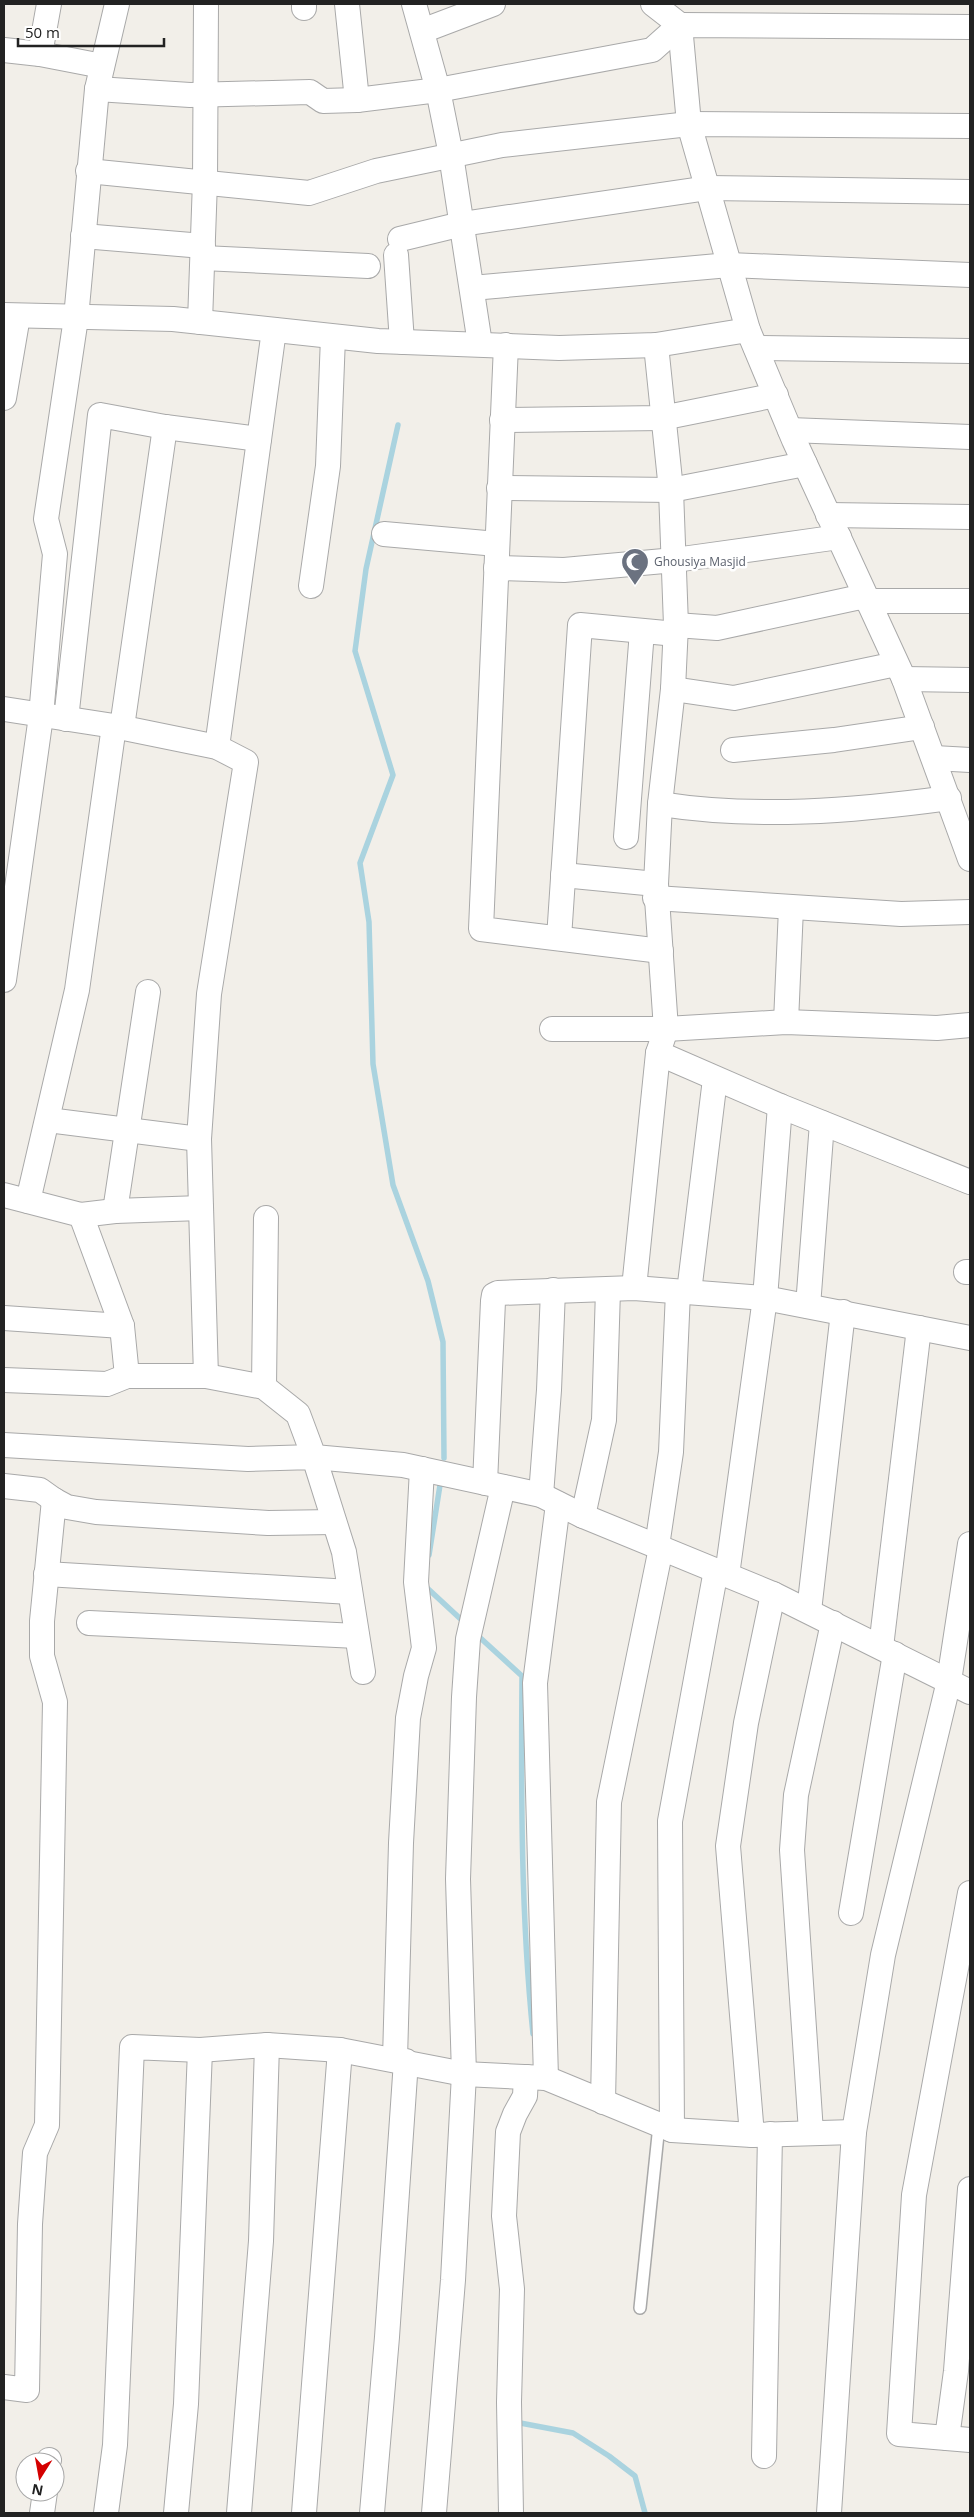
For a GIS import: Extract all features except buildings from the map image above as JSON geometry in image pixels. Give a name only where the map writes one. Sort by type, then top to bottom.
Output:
[{"type":"street","points":[[40,54],[48,4]]},
{"type":"street","points":[[4,980],[41,716],[55,554],[46,519],[76,318],[96,89],[117,4]]},
{"type":"street","points":[[200,322],[205,181],[206,4]]},
{"type":"street","points":[[347,4],[357,100]]},
{"type":"street","points":[[414,4],[438,90],[452,155],[480,344]]},
{"type":"street","points":[[422,31],[493,4]]},
{"type":"street","points":[[653,4],[680,25],[970,27]]},
{"type":"street","points":[[96,89],[205,94],[310,92],[323,101],[357,100],[438,90],[652,50],[680,25]]},
{"type":"street","points":[[680,25],[689,124],[752,339],[805,464],[900,672],[934,758],[970,858]]},
{"type":"street","points":[[4,50],[40,54],[102,66]]},
{"type":"street","points":[[88,171],[205,181],[309,193],[376,171],[502,145],[689,124],[970,126]]},
{"type":"street","points":[[402,342],[398,247],[462,224],[708,188],[970,192]]},
{"type":"street","points":[[82,236],[203,252],[368,266]]},
{"type":"street","points":[[472,288],[729,265],[970,275]]},
{"type":"street","points":[[4,398],[11,315],[173,319],[333,337],[402,342],[559,348],[656,345],[752,339],[970,351]]},
{"type":"street","points":[[217,747],[274,330]]},
{"type":"street","points":[[311,586],[328,466],[333,337]]},
{"type":"street","points":[[506,345],[481,929],[661,951]]},
{"type":"street","points":[[634,1288],[658,1053],[666,1029],[656,891],[660,804],[673,690],[676,629],[671,490],[662,418],[656,345]]},
{"type":"street","points":[[502,420],[662,418],[776,395]]},
{"type":"street","points":[[66,719],[100,415],[165,427],[259,439]]},
{"type":"street","points":[[28,1201],[77,990],[165,427]]},
{"type":"street","points":[[790,430],[970,437]]},
{"type":"street","points":[[499,488],[671,490],[805,464]]},
{"type":"street","points":[[828,515],[970,517]]},
{"type":"street","points":[[384,534],[497,544]]},
{"type":"street","points":[[496,568],[564,570],[675,560],[839,537]]},
{"type":"street","points":[[559,938],[580,625],[642,631],[717,628],[866,598],[970,601]]},
{"type":"street","points":[[626,837],[642,631]]},
{"type":"street","points":[[673,690],[734,698],[900,672],[970,680]]},
{"type":"street","points":[[4,709],[118,727],[217,747],[246,762],[209,994],[199,1139],[206,1376]]},
{"type":"street","points":[[733,750],[834,740],[922,727]]},
{"type":"street","points":[[934,758],[970,760]]},
{"type":"street","points":[[660,804],[701,810],[746,813],[867,810],[949,798]]},
{"type":"street","points":[[563,875],[656,891],[790,908],[901,914],[970,912]]},
{"type":"street","points":[[786,1022],[790,908]]},
{"type":"street","points":[[115,1211],[148,992]]},
{"type":"street","points":[[552,1029],[666,1029],[786,1022],[936,1028],[970,1026]]},
{"type":"street","points":[[658,1053],[780,1106],[970,1181]]},
{"type":"street","points":[[603,2102],[609,1802],[659,1547],[671,1452],[684,1292],[715,1079]]},
{"type":"street","points":[[665,2128],[670,1821],[721,1573],[765,1298],[780,1106]]},
{"type":"street","points":[[48,1120],[199,1139]]},
{"type":"street","points":[[808,1306],[822,1123]]},
{"type":"street","points":[[4,1195],[81,1216],[115,1211],[201,1208]]},
{"type":"street","points":[[81,1216],[122,1326],[127,1376]]},
{"type":"street","points":[[264,1387],[266,1218]]},
{"type":"street","points":[[434,2513],[453,2280],[464,2074],[458,1880],[464,1697],[470,1629],[494,1485],[494,1296],[498,1293],[634,1288],[765,1298],[970,1338]]},
{"type":"street","points":[[511,2513],[509,2402],[512,2289],[504,2216],[508,2132],[515,2114],[536,2078],[535,1683],[549,1499],[549,1390],[553,1290]]},
{"type":"street","points":[[583,1516],[604,1420],[608,1290]]},
{"type":"street","points":[[809,1612],[843,1312]]},
{"type":"street","points":[[4,1318],[122,1326]]},
{"type":"street","points":[[851,1913],[888,1650],[919,1328]]},
{"type":"street","points":[[4,1380],[107,1384],[127,1376],[206,1376],[264,1387],[298,1414],[314,1457],[344,1552],[363,1672]]},
{"type":"street","points":[[4,1445],[248,1459],[314,1457],[403,1465],[549,1499],[583,1516],[773,1594],[970,1692]]},
{"type":"street","points":[[372,2513],[388,2337],[400,2060],[401,1843],[408,1718],[416,1676],[424,1648],[416,1582],[422,1469]]},
{"type":"street","points":[[4,1486],[40,1490],[67,1506],[96,1512],[268,1522],[334,1522]]},
{"type":"street","points":[[4,2387],[27,2390],[30,2224],[35,2153],[47,2125],[55,1702],[42,1656],[46,1574],[54,1500]]},
{"type":"street","points":[[829,2513],[854,2132],[882,1955],[949,1680],[970,1544]]},
{"type":"street","points":[[46,1574],[350,1592]]},
{"type":"street","points":[[764,2456],[761,2135],[728,1846],[746,1723],[773,1594]]},
{"type":"street","points":[[89,1623],[357,1636]]},
{"type":"street","points":[[811,2132],[792,1850],[796,1795],[833,1623]]},
{"type":"street","points":[[970,1893],[914,2195],[899,2434],[970,2440]]},
{"type":"street","points":[[106,2513],[115,2445],[132,2046],[200,2050],[267,2045],[340,2050],[400,2060],[464,2074],[536,2078],[603,2102],[665,2128],[761,2135],[854,2132]]},
{"type":"street","points":[[239,2513],[261,2241],[267,2045]]},
{"type":"street","points":[[176,2513],[186,2404],[200,2050]]},
{"type":"street","points":[[304,2513],[340,2050]]},
{"type":"street","points":[[947,2438],[963,2372],[970,2189]]},
{"type":"lane","points":[[640,2308],[665,2128]]},
{"type":"waterway","points":[[398,425],[366,569],[355,651],[393,775],[360,863],[369,922],[373,1064],[393,1185],[428,1281],[443,1342],[444,1458]]},
{"type":"waterway","points":[[429,1555],[440,1485]]},
{"type":"waterway","points":[[425,1586],[466,1624]]},
{"type":"waterway","points":[[476,1634],[522,1676],[524,1900],[533,2034]]},
{"type":"waterway","points":[[515,2422],[573,2433],[609,2456],[635,2476],[645,2513]]},
{"type":"place","name":"Ghousiya Masjid","points":[[635,586]]}]
